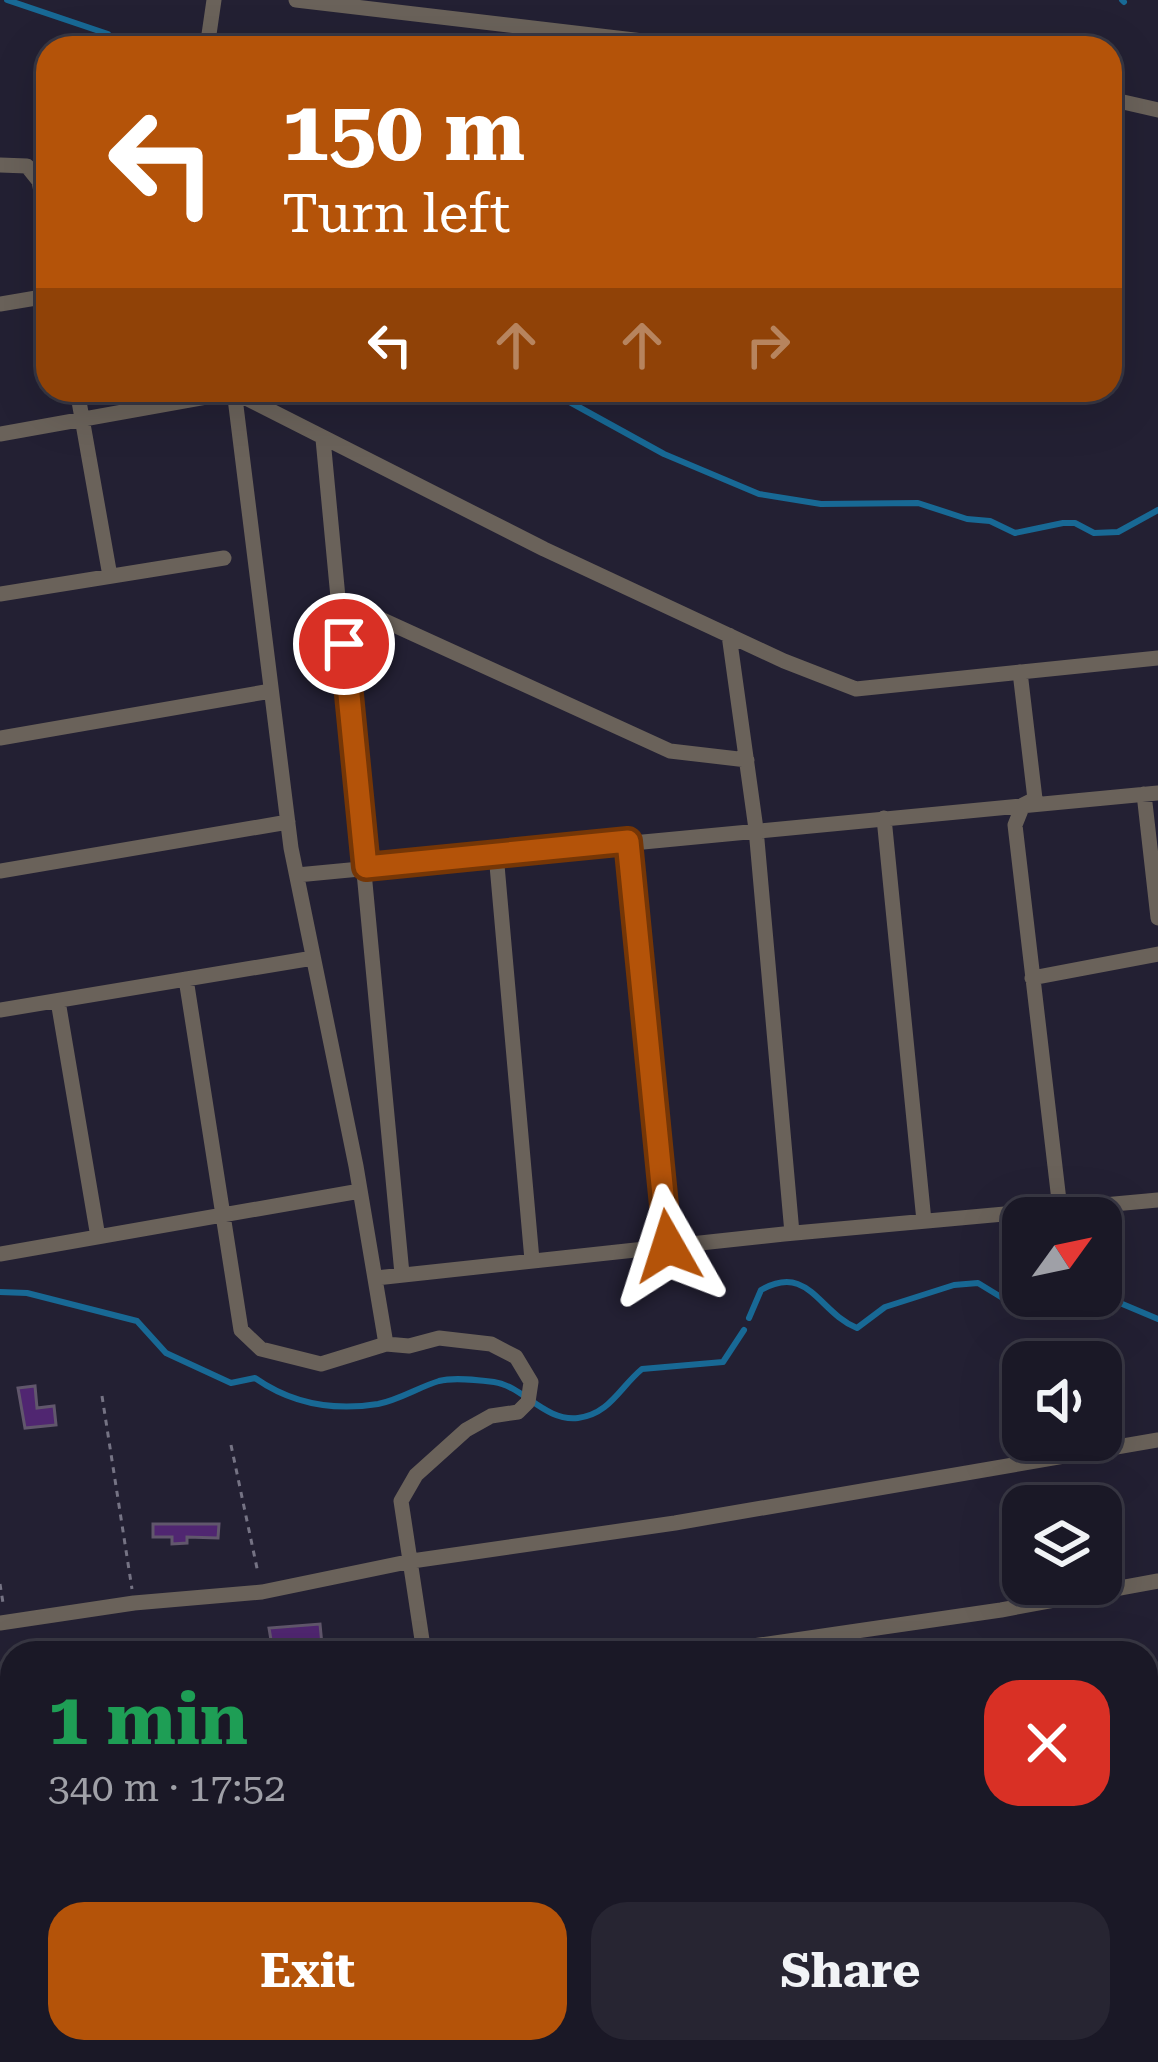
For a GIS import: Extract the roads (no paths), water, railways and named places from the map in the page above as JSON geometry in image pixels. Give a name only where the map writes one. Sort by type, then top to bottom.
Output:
[{"type":"street","points":[[209,36],[214,0]]},
{"type":"street","points":[[296,0],[600,36]]},
{"type":"street","points":[[1122,102],[1158,110]]},
{"type":"street","points":[[0,165],[27,166],[36,177]]},
{"type":"street","points":[[0,304],[36,298]]},
{"type":"street","points":[[78,402],[110,576]]},
{"type":"street","points":[[0,434],[174,402]]},
{"type":"street","points":[[235,402],[296,875],[361,1191],[386,1344]]},
{"type":"street","points":[[254,402],[729,635],[856,689],[1158,658]]},
{"type":"street","points":[[323,439],[402,1274]]},
{"type":"street","points":[[0,594],[224,557]]},
{"type":"street","points":[[339,600],[670,752],[747,760]]},
{"type":"street","points":[[729,635],[757,830],[792,1233]]},
{"type":"street","points":[[1020,672],[1035,800],[1023,805],[1015,825],[1059,1197]]},
{"type":"street","points":[[0,738],[272,691]]},
{"type":"street","points":[[296,875],[1151,794],[1158,918]]},
{"type":"street","points":[[884,818],[924,1221]]},
{"type":"street","points":[[0,871],[288,822]]},
{"type":"street","points":[[628,841],[668,1246]]},
{"type":"street","points":[[496,854],[532,1260]]},
{"type":"street","points":[[1032,978],[1158,954]]},
{"type":"street","points":[[0,1010],[313,958]]},
{"type":"street","points":[[186,979],[241,1330],[261,1349],[321,1364],[386,1344],[410,1346],[440,1338],[491,1344],[516,1357],[531,1382],[528,1402],[518,1412],[491,1416],[466,1430],[416,1475],[401,1501],[422,1641]]},
{"type":"street","points":[[58,1000],[98,1237]]},
{"type":"street","points":[[0,1254],[361,1191]]},
{"type":"street","points":[[1122,1203],[1158,1200]]},
{"type":"street","points":[[376,1278],[1002,1214]]},
{"type":"street","points":[[3,1623],[134,1603],[262,1592],[412,1561],[675,1523],[1158,1440]]},
{"type":"street","points":[[788,1641],[1158,1582]]},
{"type":"waterway","points":[[7,0],[110,36]]},
{"type":"waterway","points":[[570,402],[664,454],[759,494],[821,504],[918,503],[967,519],[990,521],[1015,533],[1063,523],[1075,523],[1094,533],[1118,532],[1158,510]]},
{"type":"waterway","points":[[749,1318],[761,1290],[777,1283],[802,1286],[857,1328],[885,1307],[954,1285],[978,1283],[1002,1298]]},
{"type":"waterway","points":[[0,1292],[27,1293],[137,1321],[166,1353],[231,1383],[255,1378],[299,1399],[345,1407],[378,1404],[439,1381],[466,1379],[505,1385],[555,1415],[578,1418],[607,1405],[642,1369],[723,1362],[744,1330]]},
{"type":"waterway","points":[[1122,1304],[1158,1319]]}]
